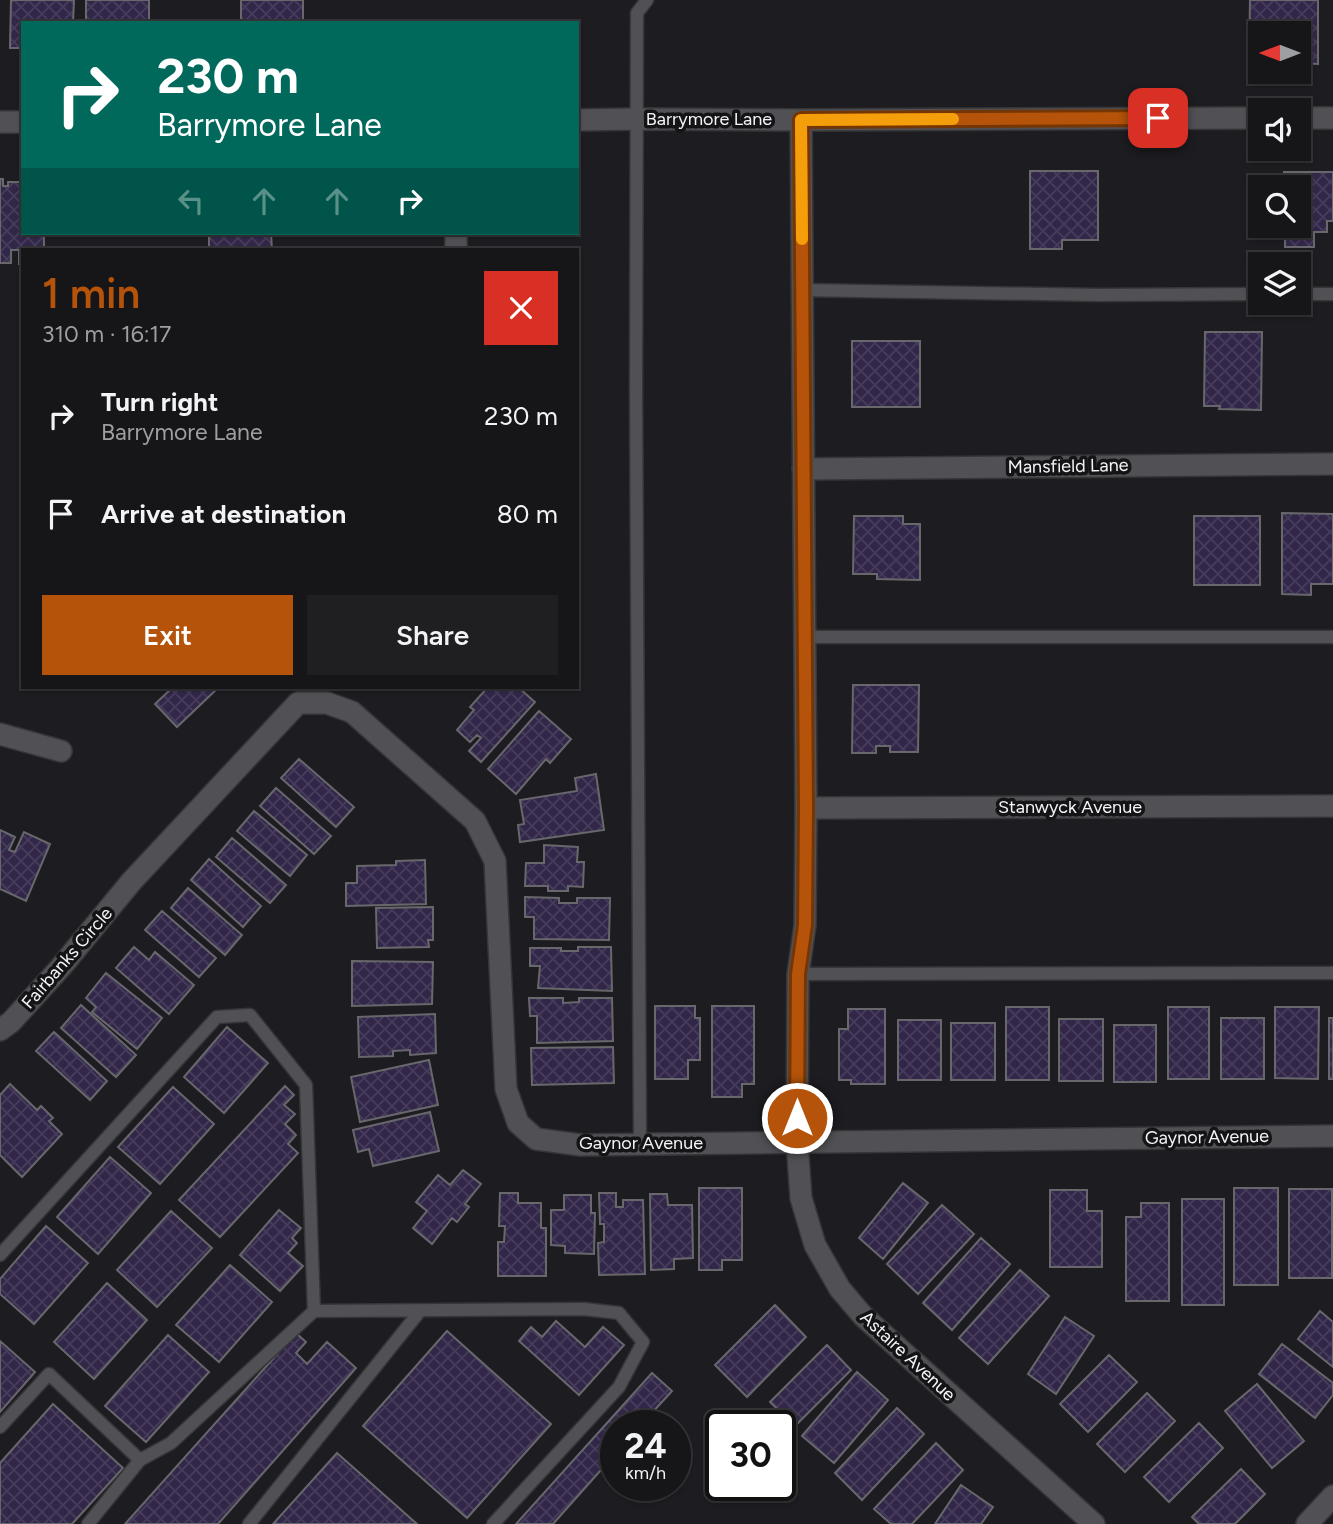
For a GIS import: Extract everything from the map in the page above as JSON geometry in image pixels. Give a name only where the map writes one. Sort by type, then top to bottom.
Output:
[{"type":"street","name":"Barrymore Lane","points":[[579,120],[1248,118]]},
{"type":"street","points":[[1311,118],[1333,118]]},
{"type":"street","name":"Astaire Avenue","points":[[801,120],[806,808],[805,925],[798,974],[797,1142],[801,1198],[815,1245],[840,1289],[863,1316],[1070,1517],[1094,1524]]},
{"type":"street","points":[[0,122],[21,122]]},
{"type":"street","name":"Mansfield Lane","points":[[803,470],[1333,464]]},
{"type":"street","name":"Gaynor Avenue","points":[[131,882],[298,703],[327,703],[352,712],[475,821],[495,861],[506,1089],[517,1123],[536,1139],[581,1145],[1333,1136]]},
{"type":"street","points":[[0,734],[61,751]]},
{"type":"street","name":"Stanwyck Avenue","points":[[806,808],[1333,807]]},
{"type":"street","name":"Fairbanks Circle","points":[[0,1030],[11,1022],[61,967],[131,882]]},
{"type":"street","points":[[1307,1524],[1330,1506]]},
{"type":"lane","points":[[640,1144],[636,118],[637,13],[647,0]]},
{"type":"lane","points":[[802,290],[1099,295],[1248,294]]},
{"type":"lane","points":[[1311,294],[1333,294]]},
{"type":"lane","points":[[805,637],[1333,637]]},
{"type":"lane","points":[[798,974],[1333,974]]},
{"type":"lane","points":[[0,1255],[217,1017],[250,1015],[306,1085],[314,1311]]},
{"type":"lane","points":[[88,1524],[140,1460],[171,1443],[314,1311],[584,1309],[619,1313],[643,1342],[619,1387],[493,1524]]},
{"type":"lane","points":[[249,1524],[420,1311]]},
{"type":"lane","points":[[0,1427],[49,1374],[140,1460]]},
{"type":"building","points":[[11,0],[74,0],[73,21],[21,21],[21,48],[10,48]]},
{"type":"building","points":[[86,0],[149,0],[149,21],[86,21]]},
{"type":"building","points":[[241,0],[303,0],[303,21],[241,21]]},
{"type":"building","points":[[1250,0],[1318,0],[1318,64],[1311,64],[1311,21],[1250,21]]},
{"type":"building","points":[[1030,171],[1098,171],[1098,240],[1062,240],[1062,249],[1030,249]]},
{"type":"building","points":[[1284,172],[1333,172],[1333,221],[1327,221],[1327,232],[1314,232],[1314,247],[1285,247],[1285,238],[1311,238],[1311,175],[1284,175]]},
{"type":"building","points":[[0,179],[3,179],[3,186],[8,186],[8,182],[21,182],[21,235],[44,235],[44,248],[21,248],[21,264],[19,250],[11,250],[11,263],[0,263]]},
{"type":"building","points":[[209,235],[271,235],[272,248],[209,248]]},
{"type":"building","points":[[1205,332],[1262,332],[1261,410],[1204,406]]},
{"type":"building","points":[[852,341],[920,341],[920,407],[852,407]]},
{"type":"building","points":[[1282,513],[1333,514],[1333,584],[1311,584],[1311,595],[1282,594]]},
{"type":"building","points":[[854,516],[903,516],[903,524],[920,524],[920,580],[877,579],[877,574],[853,574]]},
{"type":"building","points":[[1194,516],[1260,516],[1260,585],[1194,585]]},
{"type":"building","points":[[853,685],[919,685],[918,752],[890,752],[890,746],[876,746],[876,753],[852,753]]},
{"type":"building","points":[[171,689],[217,689],[177,727],[155,704]]},
{"type":"building","points":[[486,689],[520,689],[535,702],[481,762],[469,751],[481,738],[477,735],[470,742],[457,730],[474,710],[470,707]]},
{"type":"building","points":[[539,711],[571,739],[550,763],[546,759],[516,794],[488,769]]},
{"type":"building","points":[[299,759],[354,807],[336,827],[281,778]]},
{"type":"building","points":[[596,774],[604,830],[520,842],[518,825],[524,824],[520,800],[577,791],[575,778]]},
{"type":"building","points":[[276,788],[331,836],[314,854],[260,806]]},
{"type":"building","points":[[254,811],[307,855],[290,876],[237,831]]},
{"type":"building","points":[[0,830],[15,837],[9,850],[15,852],[24,832],[50,844],[26,901],[0,889]]},
{"type":"building","points":[[232,838],[286,885],[270,903],[216,857]]},
{"type":"building","points":[[544,845],[578,847],[577,862],[584,862],[583,887],[568,886],[568,891],[548,891],[548,886],[525,886],[526,863],[544,863]]},
{"type":"building","points":[[209,859],[261,906],[243,927],[191,880]]},
{"type":"building","points":[[425,860],[426,904],[346,906],[346,883],[357,883],[357,866],[396,865],[396,861]]},
{"type":"building","points":[[188,888],[242,935],[225,955],[171,908]]},
{"type":"building","points":[[525,897],[559,898],[559,903],[577,903],[577,898],[610,898],[609,940],[534,939],[534,917],[525,917]]},
{"type":"building","points":[[433,907],[433,940],[428,940],[429,947],[377,948],[376,908]]},
{"type":"building","points":[[162,911],[216,958],[199,977],[145,930]]},
{"type":"building","points":[[134,947],[149,960],[155,952],[194,985],[169,1014],[116,968]]},
{"type":"building","points":[[578,947],[611,947],[612,991],[538,988],[540,966],[530,966],[530,948],[578,951]]},
{"type":"building","points":[[352,961],[433,962],[432,1004],[352,1006]]},
{"type":"building","points":[[106,973],[162,1018],[137,1049],[92,1012],[96,1007],[86,998]]},
{"type":"building","points":[[529,998],[563,998],[563,1003],[579,1002],[579,998],[612,998],[613,1041],[537,1043],[537,1016],[530,1016]]},
{"type":"building","points":[[81,1005],[136,1055],[116,1077],[61,1028]]},
{"type":"building","points":[[655,1006],[695,1006],[695,1018],[700,1018],[700,1060],[688,1060],[688,1079],[655,1079]]},
{"type":"building","points":[[712,1006],[754,1006],[754,1084],[742,1084],[742,1097],[712,1097]]},
{"type":"building","points":[[1006,1007],[1049,1007],[1049,1080],[1006,1080]]},
{"type":"building","points":[[1168,1007],[1209,1007],[1209,1079],[1168,1079]]},
{"type":"building","points":[[1275,1007],[1319,1007],[1318,1079],[1275,1078]]},
{"type":"building","points":[[848,1009],[885,1009],[885,1084],[851,1084],[851,1080],[839,1080],[839,1029],[848,1029]]},
{"type":"building","points":[[435,1014],[436,1053],[410,1055],[410,1050],[393,1051],[393,1056],[359,1057],[358,1017]]},
{"type":"building","points":[[1221,1018],[1264,1018],[1264,1079],[1221,1079]]},
{"type":"building","points":[[1329,1018],[1333,1018],[1333,1079],[1329,1079]]},
{"type":"building","points":[[1059,1019],[1103,1019],[1103,1081],[1059,1081]]},
{"type":"building","points":[[898,1020],[941,1020],[941,1080],[898,1080]]},
{"type":"building","points":[[951,1023],[995,1023],[995,1080],[951,1080]]},
{"type":"building","points":[[1114,1025],[1156,1025],[1156,1082],[1114,1082]]},
{"type":"building","points":[[227,1027],[268,1063],[224,1113],[184,1077]]},
{"type":"building","points":[[54,1032],[107,1081],[90,1100],[36,1051]]},
{"type":"building","points":[[613,1047],[614,1083],[532,1085],[531,1048]]},
{"type":"building","points":[[429,1060],[438,1105],[360,1122],[351,1077]]},
{"type":"building","points":[[10,1084],[37,1110],[41,1106],[53,1118],[49,1121],[62,1134],[22,1177],[0,1155],[0,1095]]},
{"type":"building","points":[[285,1086],[294,1095],[284,1105],[295,1114],[285,1124],[296,1135],[288,1144],[298,1153],[220,1237],[179,1200]]},
{"type":"building","points":[[173,1087],[214,1124],[160,1184],[118,1147]]},
{"type":"building","points":[[430,1112],[439,1151],[373,1166],[369,1149],[358,1152],[353,1130]]},
{"type":"building","points":[[110,1157],[151,1193],[98,1254],[57,1217]]},
{"type":"building","points":[[463,1170],[481,1184],[465,1204],[469,1207],[457,1222],[452,1218],[432,1244],[413,1228],[427,1211],[416,1202],[438,1175],[450,1185]]},
{"type":"building","points":[[903,1183],[928,1203],[883,1259],[859,1238]]},
{"type":"building","points":[[699,1188],[742,1188],[742,1260],[722,1260],[722,1270],[699,1270]]},
{"type":"building","points":[[1234,1188],[1278,1188],[1278,1285],[1234,1285]]},
{"type":"building","points":[[1289,1189],[1332,1189],[1332,1278],[1289,1278]]},
{"type":"building","points":[[1050,1190],[1087,1190],[1087,1211],[1102,1211],[1102,1267],[1050,1267]]},
{"type":"building","points":[[500,1193],[518,1193],[518,1203],[541,1203],[541,1228],[546,1228],[546,1276],[498,1276],[498,1242],[504,1242],[505,1226],[499,1226]]},
{"type":"building","points":[[599,1193],[616,1193],[616,1207],[623,1207],[623,1200],[643,1200],[645,1274],[599,1275],[598,1243],[604,1242],[604,1224],[600,1224]]},
{"type":"building","points":[[650,1194],[667,1194],[668,1205],[692,1205],[693,1258],[674,1259],[674,1269],[651,1270]]},
{"type":"building","points":[[564,1195],[591,1195],[591,1213],[595,1213],[594,1254],[565,1253],[565,1246],[551,1245],[551,1210],[564,1210]]},
{"type":"building","points":[[1182,1199],[1224,1199],[1224,1305],[1182,1305]]},
{"type":"building","points":[[1141,1203],[1169,1203],[1169,1301],[1126,1301],[1126,1217],[1141,1217]]},
{"type":"building","points":[[942,1205],[974,1234],[918,1294],[887,1264]]},
{"type":"building","points":[[279,1210],[301,1228],[292,1238],[297,1243],[288,1253],[303,1266],[280,1291],[240,1255]]},
{"type":"building","points":[[171,1211],[212,1248],[157,1307],[117,1270]]},
{"type":"building","points":[[46,1226],[88,1263],[34,1324],[0,1294],[0,1279]]},
{"type":"building","points":[[981,1238],[1010,1264],[952,1330],[923,1303]]},
{"type":"building","points":[[230,1265],[272,1302],[219,1362],[176,1325]]},
{"type":"building","points":[[1020,1270],[1049,1296],[988,1364],[959,1338]]},
{"type":"building","points":[[107,1283],[147,1320],[94,1379],[54,1342]]},
{"type":"building","points":[[775,1305],[806,1337],[747,1397],[715,1365]]},
{"type":"building","points":[[1320,1311],[1333,1322],[1333,1367],[1298,1339]]},
{"type":"building","points":[[1065,1317],[1094,1336],[1056,1394],[1028,1374]]},
{"type":"building","points":[[556,1321],[585,1347],[603,1327],[624,1345],[579,1395],[519,1341],[531,1327],[542,1337]]},
{"type":"building","points":[[447,1331],[551,1424],[467,1518],[363,1426]]},
{"type":"building","points":[[296,1333],[306,1342],[296,1353],[307,1364],[327,1342],[356,1368],[218,1524],[125,1524]]},
{"type":"building","points":[[168,1335],[209,1372],[146,1442],[105,1406]]},
{"type":"building","points":[[0,1341],[35,1372],[0,1412]]},
{"type":"building","points":[[1282,1344],[1333,1383],[1333,1395],[1315,1418],[1259,1374]]},
{"type":"building","points":[[827,1345],[851,1370],[796,1425],[796,1410],[778,1410],[770,1402]]},
{"type":"building","points":[[1109,1355],[1137,1382],[1088,1432],[1060,1404]]},
{"type":"building","points":[[857,1372],[888,1400],[834,1463],[802,1436]]},
{"type":"building","points":[[652,1373],[672,1391],[655,1410],[619,1410]]},
{"type":"building","points":[[1257,1384],[1304,1441],[1272,1468],[1225,1411]]},
{"type":"building","points":[[1147,1393],[1175,1421],[1125,1472],[1097,1444]]},
{"type":"building","points":[[53,1404],[123,1468],[72,1524],[0,1524],[0,1463]]},
{"type":"building","points":[[897,1408],[924,1434],[862,1500],[835,1473]]},
{"type":"building","points":[[1199,1423],[1223,1448],[1169,1502],[1144,1477]]},
{"type":"building","points":[[600,1431],[600,1471],[553,1524],[516,1524]]},
{"type":"building","points":[[936,1443],[963,1470],[912,1524],[891,1524],[874,1509]]},
{"type":"building","points":[[337,1453],[417,1524],[273,1524]]},
{"type":"building","points":[[1241,1469],[1265,1494],[1235,1524],[1199,1524],[1192,1517]]},
{"type":"building","points":[[961,1485],[993,1507],[981,1524],[935,1524]]},
{"type":"slow traffic","points":[[802,239],[801,120],[953,119]]},
{"type":"route","points":[[797,1118],[798,974],[805,925],[806,808],[801,120],[1158,118]]}]
